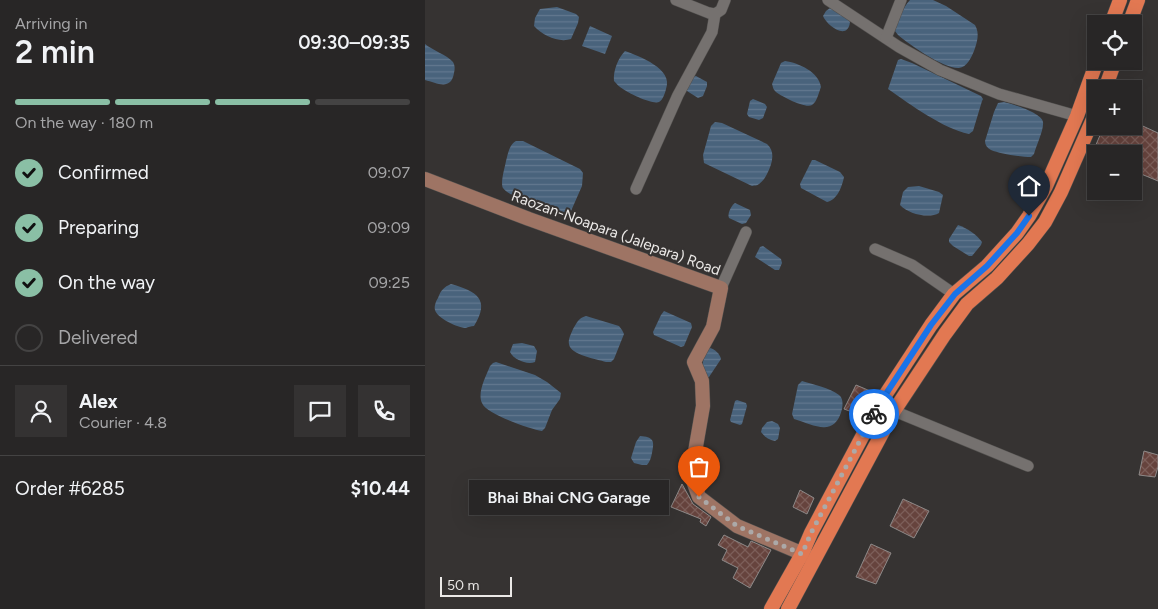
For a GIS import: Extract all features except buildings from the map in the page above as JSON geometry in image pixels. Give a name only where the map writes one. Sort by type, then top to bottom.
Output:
[{"type":"highway","points":[[1114,15],[1120,0]]},
{"type":"highway","points":[[1132,15],[1137,0]]},
{"type":"highway","points":[[771,609],[802,554],[811,533],[880,403],[931,325],[955,294],[987,266],[1017,233],[1029,216],[1046,186],[1077,116],[1094,70]]},
{"type":"highway","points":[[788,609],[894,411],[967,304],[997,278],[1045,222],[1058,198],[1087,132]]},
{"type":"main road","name":"Raozan-Noapara (Jalepara) Road","points":[[425,179],[529,219],[721,288],[713,327],[694,362],[702,382],[703,406],[691,475],[699,497],[737,526],[816,559]]},
{"type":"street","points":[[676,0],[715,14],[721,10],[725,0]]},
{"type":"street","points":[[828,0],[899,47],[941,70],[999,94],[1077,116]]},
{"type":"street","points":[[886,38],[901,0]]},
{"type":"street","points":[[636,189],[678,95],[712,32],[715,14]]},
{"type":"street","points":[[721,288],[746,232]]},
{"type":"street","points":[[875,249],[913,266],[955,294]]},
{"type":"street","points":[[894,411],[1028,466]]},
{"type":"water","points":[[910,0],[933,0],[975,25],[978,35],[976,44],[970,59],[964,66],[959,68],[953,67],[936,61],[898,35],[895,31],[903,10]]},
{"type":"water","points":[[557,7],[579,17],[571,39],[551,38],[534,26],[535,18],[540,9]]},
{"type":"water","points":[[830,8],[848,19],[850,22],[846,30],[837,30],[825,20],[823,16]]},
{"type":"water","points":[[590,26],[612,36],[605,54],[582,46]]},
{"type":"water","points":[[425,44],[453,62],[454,72],[452,79],[447,84],[425,80]]},
{"type":"water","points":[[625,51],[654,64],[665,75],[666,89],[663,98],[659,102],[652,102],[635,96],[614,81],[614,73],[620,57]]},
{"type":"water","points":[[901,59],[981,96],[983,99],[973,131],[969,134],[948,127],[888,89],[898,60]]},
{"type":"water","points":[[785,61],[807,69],[817,77],[821,87],[814,104],[809,106],[793,101],[782,96],[774,89],[772,84],[781,63]]},
{"type":"water","points":[[696,76],[707,82],[703,96],[698,98],[687,91],[686,87],[692,77]]},
{"type":"water","points":[[753,99],[765,104],[767,107],[763,118],[759,120],[749,117],[747,114],[750,101]]},
{"type":"water","points":[[1004,102],[1038,115],[1043,122],[1034,154],[1031,157],[1000,153],[991,150],[986,145],[985,141],[994,112],[998,103]]},
{"type":"water","points":[[715,122],[722,123],[770,147],[772,158],[770,166],[765,178],[758,185],[752,186],[704,163],[703,155],[711,126]]},
{"type":"water","points":[[516,141],[523,141],[580,169],[583,173],[582,186],[571,211],[564,213],[541,207],[513,196],[503,188],[502,179],[508,153]]},
{"type":"water","points":[[812,160],[840,172],[844,177],[839,192],[831,201],[827,202],[801,188],[800,184]]},
{"type":"water","points":[[919,186],[943,195],[939,213],[930,216],[919,215],[908,211],[900,205],[903,192],[908,187]]},
{"type":"water","points":[[735,203],[750,210],[751,215],[746,223],[742,224],[729,218],[730,210]]},
{"type":"water","points":[[958,225],[971,232],[982,242],[972,256],[969,256],[949,242]]},
{"type":"water","points":[[763,246],[781,259],[782,263],[779,270],[775,270],[755,257],[760,247]]},
{"type":"water","points":[[451,284],[474,293],[481,303],[479,317],[474,326],[466,328],[448,322],[435,310],[439,295],[446,286]]},
{"type":"water","points":[[664,311],[691,323],[692,327],[684,346],[681,347],[654,335],[653,332]]},
{"type":"water","points":[[586,316],[619,326],[622,330],[624,334],[611,362],[579,354],[571,348],[569,340],[573,329],[579,319]]},
{"type":"water","points":[[522,343],[534,346],[537,351],[535,362],[525,362],[512,355],[510,352],[513,344]]},
{"type":"water","points":[[709,348],[717,352],[721,359],[709,377],[706,377],[703,362]]},
{"type":"water","points":[[496,362],[535,375],[561,393],[560,399],[552,410],[542,431],[491,412],[482,403],[483,384],[490,366]]},
{"type":"water","points":[[802,381],[826,388],[840,396],[842,409],[839,418],[834,424],[823,427],[794,419],[792,414],[798,385]]},
{"type":"water","points":[[735,401],[746,403],[747,406],[742,424],[740,425],[730,420]]},
{"type":"water","points":[[772,421],[778,424],[780,428],[778,439],[775,441],[767,438],[761,432],[767,422]]},
{"type":"water","points":[[640,436],[648,437],[653,442],[650,461],[647,465],[634,463],[631,458]]},
{"type":"way so far","points":[[699,497],[737,526],[802,554],[811,533],[874,414]]},
{"type":"place","name":"Bhai Bhai CNG Garage","points":[[699,497]]},
{"type":"route","points":[[874,414],[931,325],[955,294],[987,266],[1017,233],[1029,216]]}]
